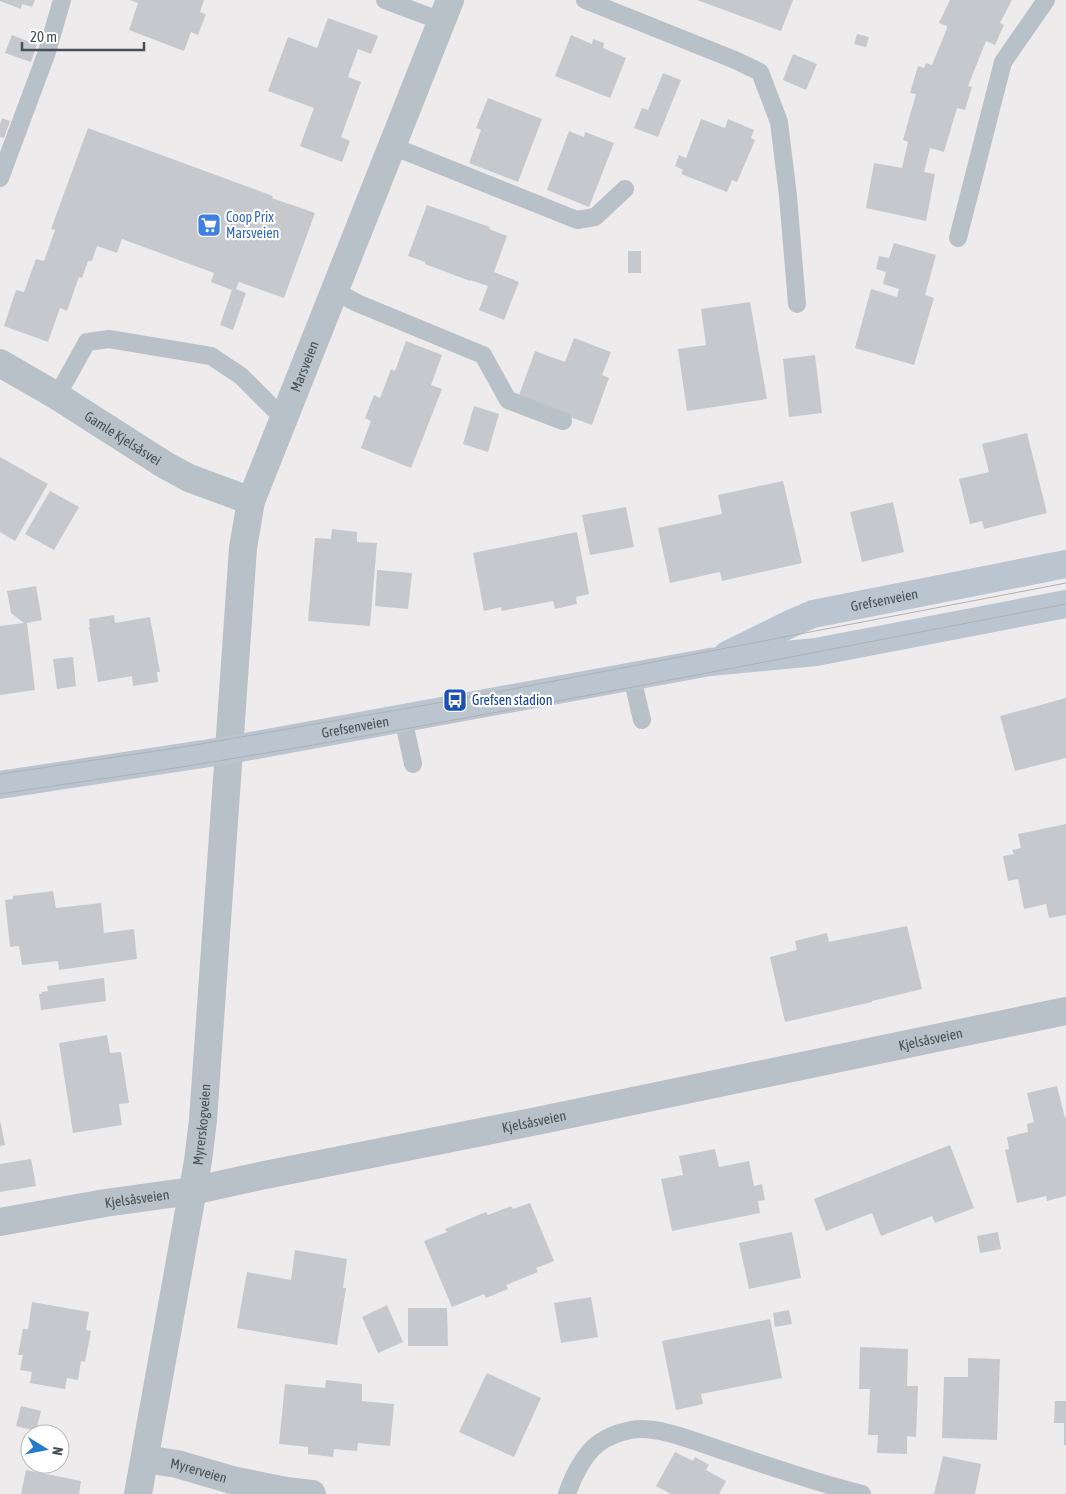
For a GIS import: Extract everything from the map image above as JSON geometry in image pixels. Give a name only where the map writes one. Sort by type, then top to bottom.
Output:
[{"type":"main road","name":"Grefsenveien","points":[[710,662],[813,614],[1066,564]]},
{"type":"main road","name":"Grefsenveien","points":[[0,785],[229,750],[710,662],[816,652],[1066,604]]},
{"type":"street","name":"Marsveien","points":[[229,750],[242,548],[251,501],[446,10]]},
{"type":"street","name":"Gamle Kjelsåsvei","points":[[0,363],[190,478],[251,501]]},
{"type":"street","name":"Myrerskogveien","points":[[138,1494],[203,1120],[229,750]]},
{"type":"street","name":"Kjelsåsveien","points":[[0,1222],[192,1191],[1066,1010]]},
{"type":"street","name":"Myrerveien","points":[[145,1459],[177,1464],[232,1480],[286,1491],[312,1494]]},
{"type":"lane","points":[[0,178],[47,52],[62,0]]},
{"type":"lane","points":[[385,0],[446,10]]},
{"type":"lane","points":[[585,0],[735,60],[760,72],[779,122],[788,196],[797,304]]},
{"type":"lane","points":[[958,238],[1003,62],[1046,0]]},
{"type":"lane","points":[[392,146],[577,220],[595,217],[624,189]]},
{"type":"lane","points":[[335,291],[357,303],[483,355],[508,400],[563,421]]},
{"type":"lane","points":[[57,396],[87,342],[108,339],[211,356],[241,376],[283,418]]},
{"type":"lane","points":[[632,677],[642,720]]},
{"type":"lane","points":[[403,718],[413,764]]},
{"type":"lane","points":[[567,1494],[573,1478],[599,1442],[632,1430],[650,1429],[687,1439],[804,1478],[862,1494]]},
{"type":"building","points":[[0,0],[35,0],[32,7],[22,4],[21,9]]},
{"type":"building","points":[[130,0],[204,0],[200,12],[206,14],[198,35],[191,32],[184,51],[129,30],[138,3]]},
{"type":"building","points":[[697,0],[793,0],[781,31]]},
{"type":"building","points":[[950,0],[1012,0],[1000,23],[1004,25],[995,45],[986,41],[968,86],[972,87],[965,110],[957,108],[944,152],[930,148],[924,172],[935,174],[926,221],[866,208],[874,163],[902,168],[908,142],[903,140],[916,94],[910,93],[918,66],[924,68],[926,63],[932,65],[947,28],[947,26],[939,23]]},
{"type":"building","points":[[328,18],[378,36],[371,54],[358,49],[348,77],[361,82],[341,137],[350,141],[342,162],[300,146],[314,108],[268,91],[288,37],[317,48]]},
{"type":"building","points":[[857,34],[869,37],[866,47],[854,44]]},
{"type":"building","points":[[12,35],[37,45],[31,62],[5,53]]},
{"type":"building","points":[[571,35],[592,44],[593,39],[604,43],[603,48],[626,58],[610,98],[555,76]]},
{"type":"building","points":[[793,54],[817,64],[806,90],[783,80]]},
{"type":"building","points":[[663,73],[681,80],[658,137],[634,128],[642,108],[648,110]]},
{"type":"building","points":[[488,98],[542,119],[518,182],[469,163],[481,130],[476,128]]},
{"type":"building","points":[[2,118],[10,121],[4,138],[0,137]]},
{"type":"building","points":[[701,119],[725,128],[728,119],[754,130],[751,138],[755,140],[737,182],[732,180],[727,192],[681,174],[683,170],[675,166],[679,155],[686,158]]},
{"type":"building","points":[[88,128],[315,213],[284,298],[239,282],[236,289],[246,293],[233,330],[220,325],[232,290],[211,282],[214,273],[122,239],[117,253],[97,246],[92,261],[88,261],[82,278],[79,277],[67,311],[60,308],[48,342],[4,326],[16,290],[24,292],[36,259],[44,261],[55,230],[51,229]]},
{"type":"building","points":[[569,131],[584,137],[585,132],[614,143],[589,207],[547,190]]},
{"type":"building","points":[[427,205],[490,227],[489,229],[507,236],[494,272],[519,282],[504,320],[479,310],[488,286],[470,281],[408,256]]},
{"type":"building","points":[[894,243],[936,255],[925,295],[934,298],[914,365],[855,348],[871,289],[897,297],[899,289],[883,284],[886,272],[876,269],[879,256],[889,258]]},
{"type":"building","points":[[628,251],[641,251],[641,273],[628,273]]},
{"type":"building","points":[[750,302],[767,399],[687,411],[678,349],[706,345],[701,309]]},
{"type":"building","points":[[574,338],[611,352],[602,375],[609,378],[592,425],[518,398],[535,351],[565,362]]},
{"type":"building","points":[[406,341],[442,355],[431,385],[442,389],[411,468],[361,448],[371,421],[365,418],[374,395],[380,398],[391,369],[395,371]]},
{"type":"building","points":[[815,355],[822,413],[789,417],[783,359]]},
{"type":"building","points":[[474,406],[499,414],[488,452],[463,444]]},
{"type":"building","points":[[1027,433],[1047,513],[984,529],[982,521],[970,524],[959,479],[989,472],[982,444]]},
{"type":"building","points":[[0,457],[48,484],[15,541],[0,532]]},
{"type":"building","points":[[783,481],[802,563],[722,581],[720,572],[670,583],[658,528],[722,514],[718,495]]},
{"type":"building","points":[[50,491],[79,507],[54,550],[25,534]]},
{"type":"building","points":[[893,502],[904,552],[862,562],[850,512]]},
{"type":"building","points":[[626,507],[634,547],[590,555],[582,515]]},
{"type":"building","points":[[332,529],[357,532],[357,542],[377,543],[370,626],[308,621],[315,538],[331,539]]},
{"type":"building","points":[[577,532],[589,594],[576,597],[577,604],[555,609],[553,601],[502,611],[501,607],[484,611],[473,553]]},
{"type":"building","points":[[377,570],[412,573],[408,609],[375,606]]},
{"type":"building","points":[[36,586],[42,620],[27,623],[35,690],[0,695],[0,626],[24,623],[11,613],[7,591]]},
{"type":"building","points":[[114,615],[115,623],[150,617],[160,672],[157,672],[158,682],[133,686],[132,676],[98,682],[89,619]]},
{"type":"building","points":[[73,657],[76,686],[57,689],[53,659]]},
{"type":"building","points":[[1066,698],[1066,758],[1015,771],[1000,716]]},
{"type":"building","points":[[1066,824],[1066,915],[1049,918],[1046,904],[1024,909],[1018,879],[1008,881],[1003,856],[1014,854],[1012,850],[1021,848],[1018,834]]},
{"type":"building","points":[[53,891],[56,908],[101,903],[104,933],[134,929],[137,959],[59,970],[58,961],[22,965],[19,946],[10,947],[5,900],[13,899],[13,896]]},
{"type":"building","points":[[907,926],[922,989],[785,1022],[770,957],[797,950],[795,941],[827,933],[829,942]]},
{"type":"building","points":[[104,978],[106,1001],[41,1010],[39,994],[48,991],[47,986]]},
{"type":"building","points":[[107,1035],[110,1053],[121,1052],[129,1103],[119,1104],[122,1125],[73,1133],[59,1043]]},
{"type":"building","points":[[1057,1086],[1066,1118],[1066,1196],[1047,1201],[1046,1196],[1017,1203],[1005,1150],[1009,1149],[1007,1137],[1028,1132],[1027,1124],[1034,1122],[1027,1093]]},
{"type":"building","points":[[0,1120],[5,1145],[0,1146]]},
{"type":"building","points":[[950,1145],[974,1208],[935,1223],[932,1216],[881,1236],[872,1213],[826,1231],[814,1199]]},
{"type":"building","points":[[715,1149],[719,1167],[749,1161],[754,1186],[762,1184],[765,1200],[758,1201],[760,1213],[672,1231],[661,1179],[683,1175],[679,1156]]},
{"type":"building","points":[[31,1159],[36,1186],[0,1192],[0,1164]]},
{"type":"building","points":[[530,1203],[554,1261],[536,1268],[538,1272],[506,1285],[508,1289],[486,1298],[484,1294],[452,1307],[424,1241],[447,1232],[445,1229],[486,1212],[488,1215],[511,1206],[513,1209]]},
{"type":"building","points":[[792,1232],[801,1278],[749,1289],[739,1243]]},
{"type":"building","points":[[998,1232],[1001,1249],[980,1253],[977,1236]]},
{"type":"building","points":[[295,1250],[347,1259],[343,1288],[346,1288],[337,1345],[237,1328],[247,1272],[291,1280]]},
{"type":"building","points":[[591,1297],[598,1337],[561,1343],[554,1303]]},
{"type":"building","points":[[32,1302],[89,1312],[86,1330],[91,1331],[85,1362],[81,1361],[78,1380],[67,1378],[65,1389],[30,1383],[32,1372],[20,1370],[23,1355],[18,1355],[23,1329],[28,1329]]},
{"type":"building","points":[[387,1305],[403,1342],[378,1353],[362,1317]]},
{"type":"building","points":[[408,1308],[447,1308],[448,1346],[408,1346]]},
{"type":"building","points":[[789,1310],[792,1324],[775,1327],[773,1313]]},
{"type":"building","points":[[770,1319],[782,1378],[701,1394],[703,1404],[676,1410],[662,1341]]},
{"type":"building","points":[[860,1347],[908,1349],[907,1386],[918,1386],[916,1437],[907,1436],[907,1454],[877,1453],[878,1435],[868,1435],[870,1389],[859,1389]]},
{"type":"building","points":[[968,1358],[1000,1359],[997,1440],[942,1438],[944,1377],[968,1377]]},
{"type":"building","points":[[487,1373],[541,1398],[514,1457],[459,1432]]},
{"type":"building","points":[[326,1380],[362,1384],[362,1401],[394,1404],[390,1446],[358,1443],[357,1451],[334,1449],[333,1457],[308,1454],[308,1447],[279,1444],[285,1384],[325,1388]]},
{"type":"building","points":[[1055,1401],[1066,1401],[1066,1445],[1064,1445],[1064,1423],[1054,1423]]},
{"type":"building","points":[[21,1406],[41,1411],[38,1424],[20,1424],[20,1427],[16,1426]]},
{"type":"building","points":[[675,1452],[693,1461],[695,1457],[709,1465],[706,1470],[726,1481],[719,1494],[671,1494],[656,1486]]},
{"type":"building","points":[[943,1456],[981,1464],[975,1494],[934,1494]]},
{"type":"building","points":[[25,1474],[46,1474],[81,1481],[79,1494],[21,1494]]},
{"type":"tram line","points":[[0,774],[183,747],[455,700],[1066,583]]},
{"type":"tram line","points":[[0,794],[298,748],[628,688],[1066,604]]},
{"type":"place","name":"Coop Prix Marsveien","points":[[209,225]]},
{"type":"place","name":"Grefsen stadion","points":[[455,700]]}]
